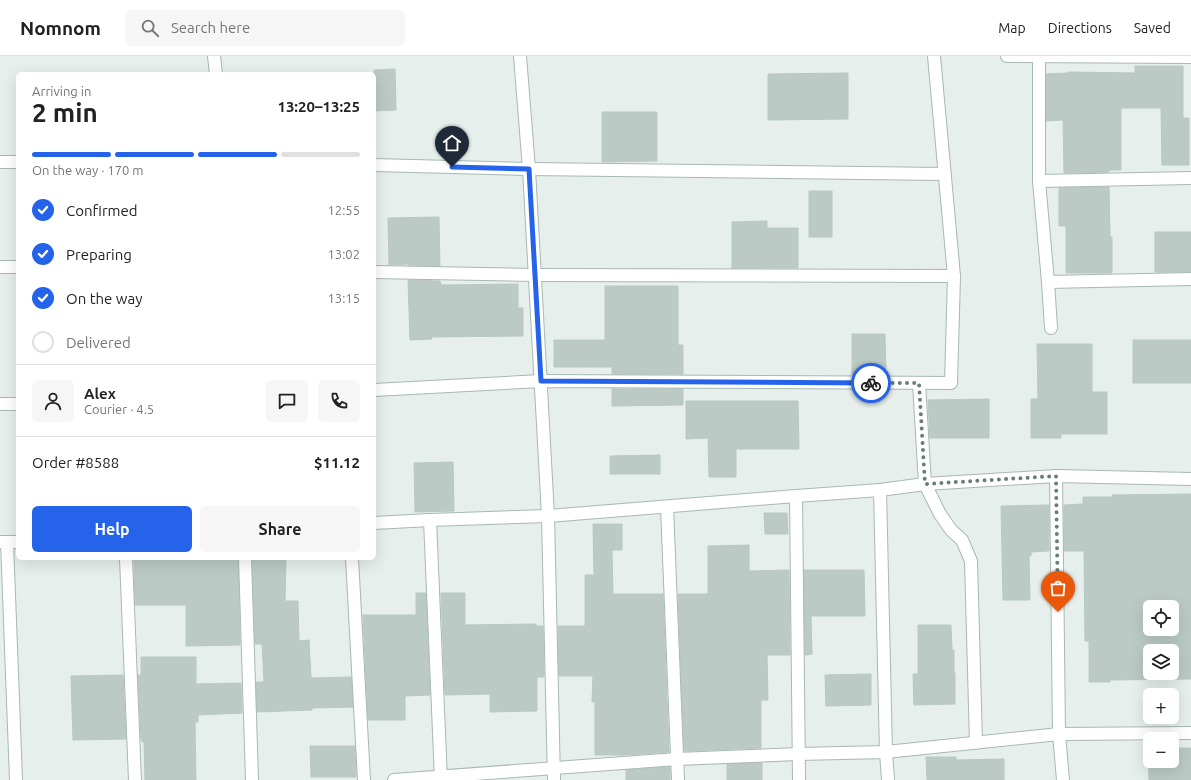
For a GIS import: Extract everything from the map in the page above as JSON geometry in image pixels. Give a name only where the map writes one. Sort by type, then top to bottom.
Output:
[{"type":"street","points":[[214,56],[216,72]]},
{"type":"street","points":[[520,56],[529,169],[548,516],[554,780]]},
{"type":"street","points":[[376,390],[541,381],[951,383],[954,276],[934,56]]},
{"type":"street","points":[[1007,56],[1191,57]]},
{"type":"street","points":[[1039,56],[1039,181],[1051,328]]},
{"type":"street","points":[[0,162],[16,162]]},
{"type":"street","points":[[376,165],[529,169],[944,174]]},
{"type":"street","points":[[1039,181],[1191,178]]},
{"type":"street","points":[[0,267],[16,267]]},
{"type":"street","points":[[376,272],[535,275],[954,276]]},
{"type":"street","points":[[1048,282],[1191,279]]},
{"type":"street","points":[[919,383],[925,484],[940,514],[951,530],[962,540],[971,561],[976,743]]},
{"type":"street","points":[[0,404],[16,404]]},
{"type":"street","points":[[1056,476],[1059,734],[1063,780]]},
{"type":"street","points":[[376,523],[548,516],[880,490],[925,484],[1056,476],[1191,479]]},
{"type":"street","points":[[880,490],[886,752],[888,780]]},
{"type":"street","points":[[796,496],[799,780]]},
{"type":"street","points":[[667,507],[678,780]]},
{"type":"street","points":[[430,520],[440,778]]},
{"type":"street","points":[[8,542],[16,780]]},
{"type":"street","points":[[126,560],[135,780]]},
{"type":"street","points":[[245,560],[252,780]]},
{"type":"street","points":[[352,560],[364,780]]},
{"type":"street","points":[[394,780],[440,778],[554,767],[677,759],[886,752],[1059,734],[1191,733]]},
{"type":"building","points":[[1135,66],[1183,66],[1183,118],[1189,118],[1189,165],[1162,165],[1161,108],[1121,108],[1121,170],[1109,170],[1109,172],[1064,173],[1063,120],[1046,121],[1046,74],[1069,72],[1135,73]]},
{"type":"building","points":[[395,69],[396,110],[376,111],[376,72],[374,72],[374,70]]},
{"type":"building","points":[[848,73],[848,119],[768,120],[768,74]]},
{"type":"building","points":[[602,112],[657,112],[657,161],[602,162]]},
{"type":"building","points":[[1109,187],[1110,237],[1112,237],[1112,273],[1066,273],[1066,226],[1059,226],[1059,188]]},
{"type":"building","points":[[809,191],[832,191],[832,237],[809,237]]},
{"type":"building","points":[[439,217],[440,266],[408,264],[389,265],[388,218]]},
{"type":"building","points":[[767,221],[767,228],[798,228],[798,268],[732,268],[732,222]]},
{"type":"building","points":[[1155,232],[1191,232],[1191,272],[1155,272]]},
{"type":"building","points":[[408,280],[440,281],[441,285],[518,284],[518,308],[523,308],[523,336],[431,337],[432,339],[410,340]]},
{"type":"building","points":[[605,286],[678,286],[678,345],[683,345],[683,374],[612,374],[612,367],[554,367],[554,340],[605,340]]},
{"type":"building","points":[[852,334],[885,334],[886,375],[852,375]]},
{"type":"building","points":[[1133,340],[1191,340],[1191,383],[1133,383]]},
{"type":"building","points":[[1037,344],[1092,344],[1092,392],[1107,392],[1107,434],[1061,434],[1061,438],[1031,438],[1031,399],[1038,399]]},
{"type":"building","points":[[612,389],[683,389],[683,405],[612,406]]},
{"type":"building","points":[[989,399],[989,438],[930,438],[928,400]]},
{"type":"building","points":[[686,401],[798,401],[799,449],[736,449],[736,477],[709,477],[708,438],[686,439]]},
{"type":"building","points":[[660,455],[660,474],[610,474],[610,456]]},
{"type":"building","points":[[453,462],[454,511],[415,512],[414,463]]},
{"type":"building","points":[[1191,494],[1191,679],[1179,679],[1179,644],[1143,644],[1143,680],[1089,682],[1089,641],[1085,641],[1084,551],[1064,551],[1064,505],[1083,504],[1083,497],[1112,497],[1112,495]]},
{"type":"building","points":[[1049,505],[1049,551],[1031,552],[1031,556],[1029,556],[1030,600],[1003,600],[1001,506]]},
{"type":"building","points":[[764,513],[787,513],[788,534],[765,534]]},
{"type":"building","points":[[593,524],[622,524],[622,550],[612,550],[613,594],[663,594],[669,752],[625,755],[595,755],[595,702],[592,702],[593,676],[559,676],[558,626],[585,626],[585,575],[594,575]]},
{"type":"building","points":[[749,545],[749,571],[789,570],[790,655],[767,655],[768,700],[761,700],[761,748],[684,751],[678,594],[708,594],[708,546]]},
{"type":"building","points":[[134,560],[238,560],[240,645],[186,646],[186,605],[135,605]]},
{"type":"building","points":[[252,560],[286,560],[285,601],[298,601],[299,641],[309,640],[311,678],[351,677],[353,707],[257,712],[256,682],[264,682],[262,644],[255,644]]},
{"type":"building","points":[[804,570],[864,570],[865,616],[811,616],[812,654],[805,655]]},
{"type":"building","points":[[416,593],[426,593],[430,695],[405,696],[405,720],[368,720],[363,615],[416,615]]},
{"type":"building","points":[[441,593],[465,593],[465,625],[536,624],[536,626],[543,626],[544,677],[537,677],[537,711],[490,712],[490,694],[445,695]]},
{"type":"building","points":[[918,625],[951,625],[952,650],[954,650],[955,704],[914,705],[913,674],[918,674]]},
{"type":"building","points":[[141,657],[196,657],[196,684],[241,683],[242,713],[198,715],[198,722],[195,722],[196,780],[145,780],[144,742],[142,742],[141,739],[138,675],[141,675]]},
{"type":"building","points":[[871,674],[871,705],[826,706],[825,675]]},
{"type":"building","points":[[123,675],[126,739],[73,740],[71,676]]},
{"type":"building","points":[[310,746],[355,746],[356,777],[311,777]]},
{"type":"building","points":[[1179,748],[1191,748],[1191,780],[1149,780],[1149,768],[1179,768]]},
{"type":"building","points":[[926,757],[956,757],[956,760],[1004,759],[1004,780],[927,780]]},
{"type":"building","points":[[762,763],[762,780],[727,780],[727,764]]},
{"type":"building","points":[[670,767],[670,780],[626,780],[626,770]]},
{"type":"way so far","points":[[871,383],[919,383],[925,484],[1056,476],[1058,612]]},
{"type":"route","points":[[452,167],[529,169],[541,381],[871,383]]}]
